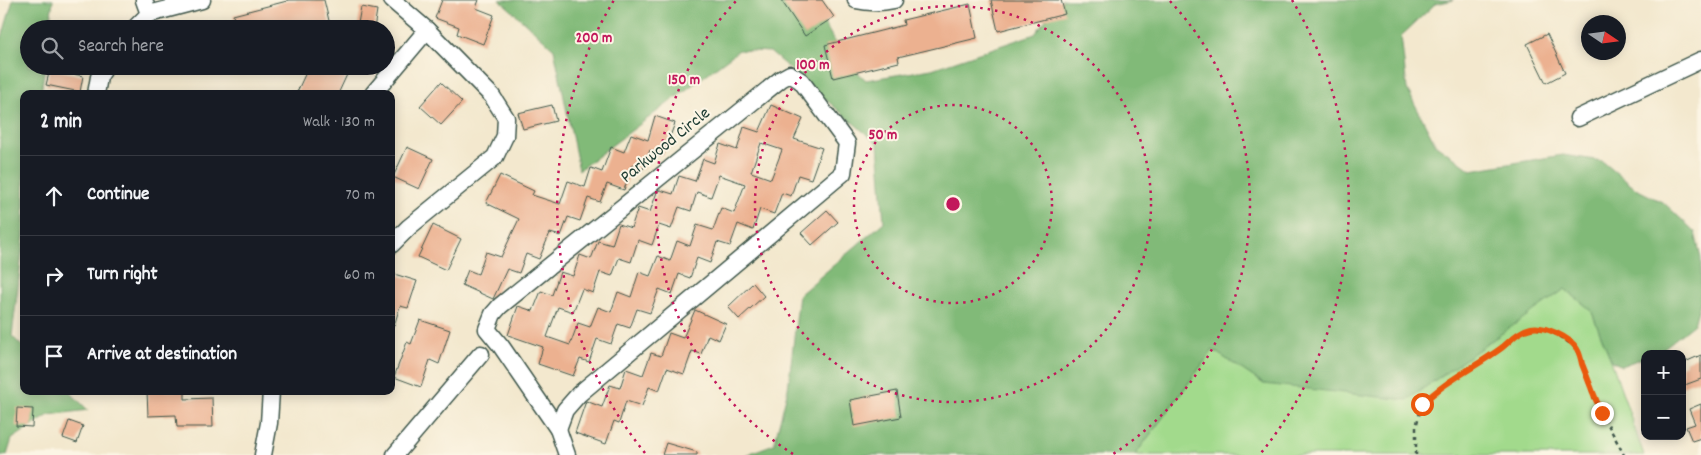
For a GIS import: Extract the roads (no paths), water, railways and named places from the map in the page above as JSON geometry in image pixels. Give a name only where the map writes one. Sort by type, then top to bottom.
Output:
[{"type":"street","points":[[139,20],[146,7],[202,0]]},
{"type":"street","points":[[392,0],[427,30],[492,96],[506,118],[505,136],[495,157],[409,227],[395,241]]},
{"type":"street","points":[[856,0],[880,3],[894,0]]},
{"type":"street","points":[[395,68],[427,30]]},
{"type":"street","points":[[1578,118],[1701,60]]},
{"type":"street","name":"Parkwood Circle","points":[[558,429],[565,410],[579,394],[843,173],[847,143],[801,81],[790,74],[781,79],[500,306],[493,314],[487,330],[501,346],[558,429],[567,455]]},
{"type":"street","points":[[97,90],[101,75]]},
{"type":"street","points":[[376,90],[389,75]]},
{"type":"street","points":[[395,455],[481,354]]},
{"type":"street","points":[[263,455],[269,423],[271,395]]}]
